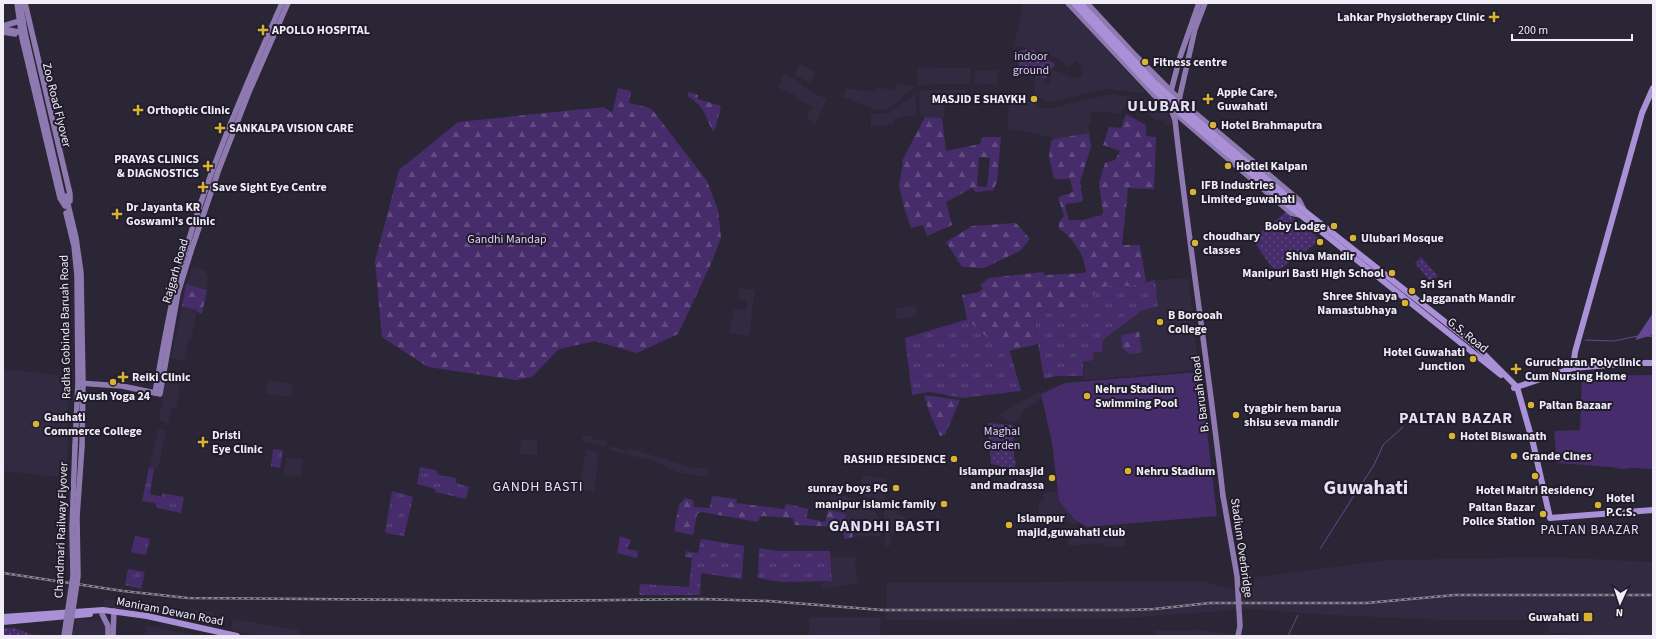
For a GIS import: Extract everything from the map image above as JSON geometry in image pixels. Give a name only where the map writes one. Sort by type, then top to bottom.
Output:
[{"type":"main road","name":"Zoo Road Flyover","points":[[18,3],[24,19],[26,34],[70,212]]},
{"type":"main road","name":"Zoo Road Flyover","points":[[24,3],[35,63],[65,196],[65,206]]},
{"type":"main road","points":[[3,26],[24,19],[24,3]]},
{"type":"main road","name":"Rajgarh Road","points":[[158,393],[174,291],[183,260],[209,180],[225,138],[282,3]]},
{"type":"main road","name":"Rajgarh Road","points":[[158,393],[177,298],[192,248],[219,169],[246,98],[288,3]]},
{"type":"main road","points":[[1068,3],[1121,61],[1171,109]]},
{"type":"main road","points":[[1074,3],[1166,101],[1295,207]]},
{"type":"main road","points":[[1080,3],[1169,96],[1295,207]]},
{"type":"main road","points":[[1087,3],[1131,51],[1171,91],[1179,98],[1299,200],[1303,214],[1291,213],[1176,118],[1179,98],[1195,29],[1205,3]]},
{"type":"main road","points":[[1171,109],[1171,91],[1180,57],[1199,3]]},
{"type":"main road","points":[[3,26],[26,34]]},
{"type":"main road","points":[[3,32],[26,34]]},
{"type":"main road","points":[[26,34],[60,198],[65,206]]},
{"type":"main road","points":[[26,34],[70,194],[70,212]]},
{"type":"main road","points":[[1121,61],[1131,51]]},
{"type":"main road","points":[[1128,68],[1138,58]]},
{"type":"main road","points":[[1573,368],[1575,352],[1642,113],[1653,88]]},
{"type":"main road","name":"B. Baruah Road","points":[[1171,109],[1176,118],[1193,268],[1208,367],[1222,487]]},
{"type":"main road","name":"Radha Gobinda Baruah Road","points":[[65,206],[76,267],[81,383]]},
{"type":"main road","name":"G.S. Road","points":[[1295,207],[1515,387],[1520,395],[1550,518],[1653,510]]},
{"type":"main road","name":"Radha Gobinda Baruah Road","points":[[70,212],[80,263],[81,383],[79,425]]},
{"type":"main road","points":[[1515,387],[1573,368],[1633,363],[1653,364]]},
{"type":"main road","points":[[81,383],[122,386],[158,393]]},
{"type":"main road","name":"Chandmari Railway Flyover","points":[[64,636],[73,576],[72,529],[79,425]]},
{"type":"main road","name":"Chandmari Railway Flyover","points":[[70,636],[78,576],[78,446]]},
{"type":"main road","name":"Stadium Overbridge","points":[[1222,487],[1237,576],[1240,626],[1238,636]]},
{"type":"main road","points":[[102,612],[108,626],[108,636]]},
{"type":"main road","name":"Maniram Dewan Road","points":[[3,622],[102,612]]},
{"type":"main road","name":"Maniram Dewan Road","points":[[3,617],[102,612],[147,616],[237,636]]},
{"type":"main road","points":[[113,636],[114,613]]},
{"type":"main road","name":"Maniram Dewan Road","points":[[114,613],[219,636]]},
{"type":"shaded area","points":[[1023,3],[1068,3],[1113,57],[1145,92],[1107,89],[1050,102],[1035,96],[1035,76],[1043,76],[1046,78],[1044,83],[1049,84],[1052,70],[1076,78],[1082,74],[1082,67],[1077,61],[1069,67],[1058,59],[1037,50],[1014,46]]},
{"type":"shaded area","points":[[799,64],[815,72],[810,83],[795,75]]},
{"type":"shaded area","points":[[917,67],[970,68],[970,82],[968,84],[918,85]]},
{"type":"shaded area","points":[[998,70],[997,85],[974,83],[975,71]]},
{"type":"shaded area","points":[[784,73],[794,78],[809,91],[827,99],[816,123],[806,118],[813,107],[795,99],[797,96],[778,88]]},
{"type":"shaded area","points":[[896,84],[916,86],[887,110],[873,109],[843,97],[846,88],[875,92],[876,87],[893,90]]},
{"type":"shaded area","points":[[923,90],[966,90],[966,101],[945,103],[944,117],[942,118],[920,116],[919,95]]},
{"type":"shaded area","points":[[916,93],[916,116],[904,116],[894,120],[893,124],[871,127],[871,114],[890,113]]},
{"type":"shaded area","points":[[1010,94],[1037,104],[1040,107],[1050,108],[1111,94],[1142,99],[1152,98],[1168,114],[1173,124],[1166,126],[1160,119],[1157,121],[1139,108],[1124,106],[1121,114],[1090,112],[1090,124],[1088,126],[1089,133],[1054,139],[1038,134],[1010,129],[1008,127]]},
{"type":"shaded area","points":[[193,266],[207,271],[206,276],[209,278],[206,289],[186,284]]},
{"type":"shaded area","name":"B Borooah College","points":[[1189,278],[1198,370],[1084,380],[1084,362],[1094,360],[1093,352],[1103,340],[1141,311],[1158,306],[1155,280]]},
{"type":"shaded area","points":[[740,288],[755,290],[749,336],[729,333],[734,309],[747,310],[747,300],[738,299]]},
{"type":"shaded area","points":[[916,305],[917,316],[896,319],[896,308]]},
{"type":"shaded area","points":[[182,306],[197,310],[191,340],[188,340],[185,362],[171,358]]},
{"type":"shaded area","points":[[1653,313],[1653,335],[1635,340]]},
{"type":"shaded area","name":"Gauhati Commerce College","points":[[3,369],[69,376],[67,478],[3,471]]},
{"type":"shaded area","points":[[268,381],[293,384],[291,397],[266,394]]},
{"type":"shaded area","points":[[165,384],[180,384],[176,408],[171,407],[168,424],[159,420]]},
{"type":"shaded area","points":[[1040,391],[1042,399],[1021,412],[1021,418],[1013,423],[1004,420],[1000,414]]},
{"type":"shaded area","points":[[158,429],[166,430],[158,469],[149,468]]},
{"type":"shaded area","points":[[592,435],[593,440],[607,440],[606,447],[583,441],[582,436]]},
{"type":"shaded area","points":[[523,439],[537,441],[537,455],[519,454],[521,441]]},
{"type":"shaded area","points":[[609,446],[628,451],[629,448],[689,467],[708,469],[707,477],[677,472],[657,462],[609,450]]},
{"type":"shaded area","points":[[586,449],[599,453],[594,492],[580,489]]},
{"type":"shaded area","points":[[286,457],[303,459],[301,476],[284,475]]},
{"type":"shaded area","points":[[863,475],[886,479],[883,506],[878,505],[871,498],[859,494]]},
{"type":"shaded area","points":[[1057,491],[1059,501],[1075,520],[1080,523],[1073,524],[1058,518],[1039,514],[1039,502],[1044,501],[1044,493]]},
{"type":"shaded area","points":[[832,492],[870,504],[879,517],[881,536],[853,537],[851,525],[844,523],[846,514],[828,510]]},
{"type":"shaded area","points":[[887,506],[896,506],[897,515],[903,515],[905,519],[904,524],[898,525],[898,533],[890,533],[890,546],[885,546],[884,510]]},
{"type":"shaded area","points":[[1126,525],[1125,546],[1105,547],[1104,543],[1068,546],[1067,534]]},
{"type":"shaded area","points":[[831,557],[857,557],[855,560],[858,583],[822,590],[821,583],[832,580]]},
{"type":"shaded area","points":[[1547,557],[1653,562],[1653,636],[1588,636],[1588,634],[1550,633],[1548,625],[1543,620],[1449,620],[1330,615],[1250,609],[1125,618],[886,620],[887,583],[1203,581],[1249,594],[1256,577],[1388,560]]},
{"type":"shaded area","points":[[104,599],[152,606],[213,612],[213,626],[146,612],[103,606]]},
{"type":"shaded area","points":[[810,617],[881,617],[880,636],[809,635]]},
{"type":"shaded area","points":[[77,619],[104,620],[106,626],[106,636],[72,636]]},
{"type":"shaded area","points":[[233,619],[299,630],[299,634],[309,636],[259,636],[231,630]]},
{"type":"shaded area","points":[[147,625],[197,636],[148,636],[145,635]]},
{"type":"shaded area","points":[[1192,629],[1234,635],[1154,636],[1155,630],[1192,631]]},
{"type":"green space","name":"indoor ground","points":[[1031,49],[1055,64],[1046,78],[1019,73],[1018,51]]},
{"type":"green space","name":"Gandhi Mandap","points":[[618,88],[631,91],[629,103],[650,108],[654,112],[707,181],[718,210],[721,238],[710,266],[678,334],[637,353],[595,341],[559,349],[532,377],[516,380],[428,367],[382,337],[375,261],[399,170],[458,122],[604,107],[612,113]]},
{"type":"green space","points":[[689,92],[698,95],[698,99],[721,106],[715,130],[713,131],[701,107],[693,99],[687,96]]},
{"type":"green space","points":[[1126,114],[1146,125],[1146,136],[1156,137],[1154,189],[1128,188],[1122,245],[1140,245],[1146,282],[1130,286],[1106,286],[1074,306],[1033,314],[1038,344],[1009,351],[1008,346],[988,338],[967,319],[962,295],[976,293],[983,289],[980,285],[989,278],[1043,272],[1045,275],[1084,273],[1086,271],[1083,259],[1077,247],[1069,236],[1059,229],[1059,222],[1064,216],[1058,197],[1073,192],[1070,179],[1054,179],[1049,157],[1051,141],[1054,139],[1089,133],[1091,147],[1080,182],[1083,200],[1081,202],[1066,204],[1065,206],[1069,220],[1083,220],[1102,215],[1103,212],[1099,183],[1105,163],[1115,160],[1120,151],[1103,145],[1109,127],[1121,128]]},
{"type":"green space","points":[[925,117],[942,118],[946,151],[980,144],[982,137],[1001,137],[997,182],[993,190],[976,192],[972,188],[946,202],[952,225],[927,236],[923,225],[911,228],[904,207],[899,185],[903,163],[902,161]],"holes":[[[979,157],[990,158],[987,187],[977,186]]]},
{"type":"green space","points":[[1286,212],[1321,240],[1277,271],[1270,265],[1253,240]]},
{"type":"green space","points":[[1016,223],[1030,239],[1020,251],[984,268],[962,267],[946,242],[972,226]]},
{"type":"green space","points":[[1421,257],[1438,276],[1431,282],[1415,263]]},
{"type":"green space","points":[[1155,280],[1158,306],[1141,311],[1103,340],[1102,352],[1093,352],[1094,360],[1083,362],[1083,376],[1057,376],[1044,379],[1033,314],[1053,310],[1106,286],[1130,286]]},
{"type":"green space","points":[[186,284],[207,290],[202,314],[197,312],[197,310],[182,306]]},
{"type":"green space","points":[[998,310],[1021,391],[962,398],[930,392],[912,395],[905,338]]},
{"type":"green space","points":[[1139,332],[1142,352],[1130,354],[1122,348],[1121,335]]},
{"type":"green space","points":[[1200,372],[1217,516],[1087,527],[1075,520],[1059,501],[1052,443],[1041,394],[1065,383]]},
{"type":"green space","points":[[1653,375],[1653,469],[1623,469],[1557,463],[1554,431],[1580,430],[1582,376]]},
{"type":"green space","points":[[924,395],[960,400],[945,435],[940,436],[930,414]]},
{"type":"green space","name":"Maghal Garden","points":[[988,423],[1013,425],[1014,459],[1016,463],[1014,469],[991,464]]},
{"type":"green space","points":[[273,449],[283,450],[280,468],[271,466]]},
{"type":"green space","points":[[420,467],[436,470],[439,475],[456,478],[456,483],[469,487],[466,499],[435,492],[435,489],[417,484]]},
{"type":"green space","points":[[149,468],[154,468],[150,494],[162,497],[162,493],[184,497],[181,513],[157,508],[155,503],[142,501]]},
{"type":"green space","points":[[392,491],[413,497],[404,536],[385,533]]},
{"type":"green space","points":[[712,496],[737,499],[736,503],[784,509],[786,504],[808,509],[806,518],[825,522],[828,510],[846,514],[844,523],[851,525],[853,538],[844,539],[842,527],[794,525],[792,518],[762,516],[758,522],[701,512],[697,514],[693,535],[674,531],[679,505],[685,498],[693,500],[694,507],[710,508]]},
{"type":"green space","points":[[135,536],[150,539],[146,555],[131,552]]},
{"type":"green space","points":[[620,536],[631,540],[627,549],[638,551],[637,558],[617,553]]},
{"type":"green space","points":[[701,539],[744,546],[742,579],[701,573],[700,595],[639,595],[640,584],[689,587],[692,558],[685,557],[686,551],[698,553]]},
{"type":"green space","points":[[759,548],[777,551],[830,551],[832,581],[781,582],[758,578]]},
{"type":"green space","points":[[128,569],[145,572],[141,589],[125,585]]},
{"type":"green space","points":[[3,628],[14,628],[37,636],[3,636]]},
{"type":"waterway","points":[[1585,340],[1614,341],[1638,336]]},
{"type":"waterway","points":[[1647,336],[1653,337]]},
{"type":"waterway","points":[[1361,485],[1374,465],[1383,445],[1403,427]]},
{"type":"waterway","points":[[1320,549],[1357,491]]},
{"type":"waterway","points":[[1288,636],[1298,615]]},
{"type":"railway","points":[[3,573],[123,591],[188,598],[531,601],[703,599],[768,601],[882,610],[1129,610],[1210,603],[1366,603],[1455,595],[1653,595]]},
{"type":"place","name":"Lahkar Physiotherapy Clinic","points":[[1494,17]]},
{"type":"place","name":"APOLLO HOSPITAL","points":[[263,30]]},
{"type":"place","name":"Fitness centre","points":[[1145,62]]},
{"type":"place","name":"MASJID E SHAYKH","points":[[1034,99]]},
{"type":"place","name":"Apple Care, Guwahati","points":[[1208,99]]},
{"type":"place","name":"Orthoptic Clinic","points":[[138,110]]},
{"type":"place","name":"Hotel Brahmaputra","points":[[1213,125]]},
{"type":"place","name":"SANKALPA VISION CARE","points":[[220,128]]},
{"type":"place","name":"PRAYAS CLINICS & DIAGNOSTICS","points":[[208,166]]},
{"type":"place","name":"Hotlel Kalpan","points":[[1228,166]]},
{"type":"place","name":"Save Sight Eye Centre","points":[[203,187]]},
{"type":"place","name":"IFB Industries Limited-guwahati","points":[[1193,192]]},
{"type":"place","name":"Dr Jayanta KR Goswami's Clinic","points":[[117,214]]},
{"type":"place","name":"Boby Lodge","points":[[1334,226]]},
{"type":"place","name":"Ulubari Mosque","points":[[1353,238]]},
{"type":"place","name":"Shiva Mandir","points":[[1320,242]]},
{"type":"place","name":"choudhary classes","points":[[1195,243]]},
{"type":"place","name":"Manipuri Basti High School","points":[[1392,273]]},
{"type":"place","name":"Sri Sri Jagganath Mandir","points":[[1412,291]]},
{"type":"place","name":"Shree Shivaya Namastubhaya","points":[[1405,303]]},
{"type":"place","name":"B Borooah College","points":[[1160,322]]},
{"type":"place","name":"Hotel Guwahati Junction","points":[[1473,359]]},
{"type":"place","name":"Gurucharan Polyclinic Cum Nursing Home","points":[[1516,369]]},
{"type":"place","name":"Reiki Clinic","points":[[123,377]]},
{"type":"place","name":"Ayush Yoga 24","points":[[113,382]]},
{"type":"place","name":"Nehru Stadium Swimming Pool","points":[[1087,396]]},
{"type":"place","name":"Paltan Bazaar","points":[[1531,405]]},
{"type":"place","name":"tyagbir hem barua shisu seva mandir","points":[[1236,415]]},
{"type":"place","name":"Gauhati Commerce College","points":[[36,424]]},
{"type":"place","name":"Hotel Biswanath","points":[[1452,436]]},
{"type":"place","name":"Dristi Eye Clinic","points":[[203,442]]},
{"type":"place","name":"Grande Cines","points":[[1514,456]]},
{"type":"place","name":"RASHID RESIDENCE","points":[[954,459]]},
{"type":"place","name":"Nehru Stadium","points":[[1128,471]]},
{"type":"place","name":"Hotel Maitri Residency","points":[[1535,476]]},
{"type":"place","name":"islampur masjid and madrassa","points":[[1052,478]]},
{"type":"place","name":"sunray boys PG","points":[[896,488]]},
{"type":"place","name":"manipur islamic family","points":[[944,504]]},
{"type":"place","name":"Hotel P.C.S.","points":[[1598,505]]},
{"type":"place","name":"Paltan Bazar Police Station","points":[[1543,514]]},
{"type":"place","name":"Islampur majid,guwahati club","points":[[1009,525]]},
{"type":"place","name":"Guwahati","points":[[1588,617]]},
{"type":"district","name":"ULUBARI","points":[[1162,105]]},
{"type":"district","name":"PALTAN BAZAR","points":[[1456,417]]},
{"type":"district","name":"GANDH BASTI","points":[[538,486]]},
{"type":"district","name":"Guwahati","points":[[1366,487]]},
{"type":"district","name":"GANDHI BASTI","points":[[885,525]]},
{"type":"district","name":"PALTAN BAAZAR","points":[[1590,529]]}]
